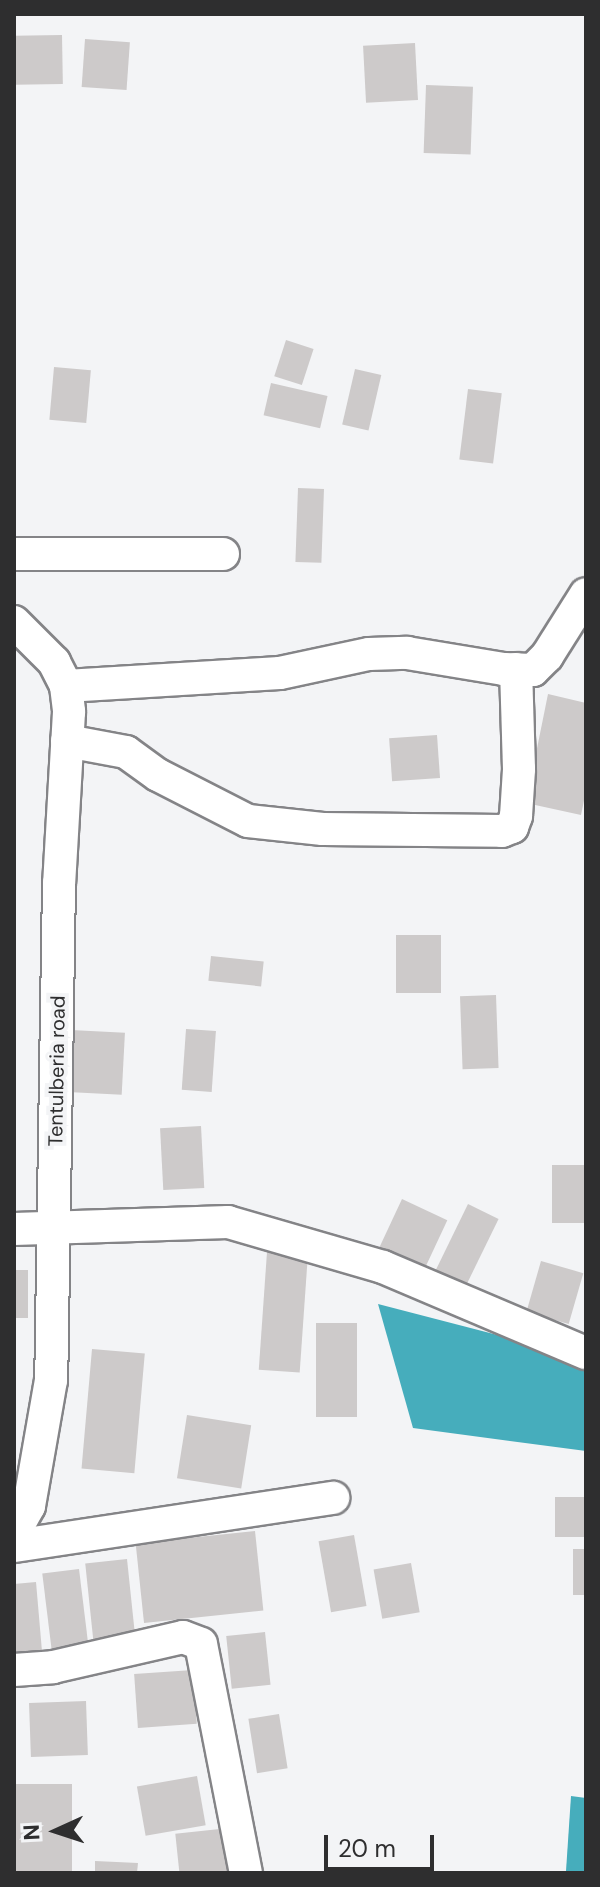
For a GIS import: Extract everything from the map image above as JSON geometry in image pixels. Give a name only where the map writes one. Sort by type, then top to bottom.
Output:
[{"type":"street","points":[[14,554],[223,554]]},
{"type":"street","points":[[14,622],[54,662],[66,686],[280,673],[369,654],[407,653],[533,670],[547,656],[586,594]]},
{"type":"street","points":[[67,741],[126,752],[158,775],[248,821],[323,829],[502,831],[512,827],[516,816],[519,769],[516,669]]},
{"type":"street","name":"Tentulberia road","points":[[14,1533],[29,1506],[51,1380],[56,1228],[59,883],[67,741],[66,686]]},
{"type":"street","points":[[14,1229],[228,1222],[269,1231],[383,1267],[586,1353]]},
{"type":"street","points":[[14,1546],[333,1498]]},
{"type":"street","points":[[14,1670],[53,1667],[183,1637],[201,1644],[246,1873]]},
{"type":"water","points":[[378,1304],[586,1358],[586,1451],[413,1428]]},
{"type":"water","points":[[571,1796],[586,1798],[586,1873],[566,1871]]},
{"type":"building","points":[[62,35],[63,84],[15,85],[14,36]]},
{"type":"building","points":[[85,39],[130,42],[127,90],[82,87]]},
{"type":"building","points":[[415,43],[418,100],[366,103],[363,46]]},
{"type":"building","points":[[426,85],[473,87],[471,155],[424,153]]},
{"type":"building","points":[[286,340],[314,349],[302,385],[274,376]]},
{"type":"building","points":[[54,367],[91,370],[86,423],[49,420]]},
{"type":"building","points":[[355,369],[381,375],[368,431],[342,425]]},
{"type":"building","points":[[271,383],[328,396],[320,428],[264,415]]},
{"type":"building","points":[[468,389],[502,393],[493,464],[459,459]]},
{"type":"building","points":[[298,488],[324,489],[321,563],[295,562]]},
{"type":"building","points":[[548,694],[586,703],[586,791],[581,815],[526,803]]},
{"type":"building","points":[[437,735],[440,778],[392,781],[389,738]]},
{"type":"building","points":[[396,935],[441,935],[441,993],[396,993]]},
{"type":"building","points":[[211,956],[264,962],[261,986],[208,981]]},
{"type":"building","points":[[496,995],[499,1068],[463,1069],[460,996]]},
{"type":"building","points":[[186,1029],[216,1031],[212,1092],[182,1090]]},
{"type":"building","points":[[71,1030],[125,1033],[122,1095],[68,1092]]},
{"type":"building","points":[[201,1126],[204,1188],[163,1190],[160,1128]]},
{"type":"building","points":[[552,1165],[586,1165],[586,1223],[552,1223]]},
{"type":"building","points":[[402,1199],[447,1220],[424,1270],[379,1249]]},
{"type":"building","points":[[468,1204],[499,1219],[465,1287],[435,1272]]},
{"type":"building","points":[[267,1252],[308,1255],[300,1373],[259,1370]]},
{"type":"building","points":[[541,1261],[583,1273],[569,1324],[526,1312]]},
{"type":"building","points":[[14,1270],[28,1270],[28,1318],[14,1318]]},
{"type":"building","points":[[316,1323],[357,1323],[357,1417],[316,1417]]},
{"type":"building","points":[[92,1349],[145,1354],[134,1473],[82,1469]]},
{"type":"building","points":[[187,1415],[251,1425],[241,1488],[177,1478]]},
{"type":"building","points":[[555,1497],[586,1497],[586,1537],[555,1537]]},
{"type":"building","points":[[255,1531],[263,1611],[144,1623],[136,1544]]},
{"type":"building","points":[[354,1535],[367,1606],[331,1612],[319,1541]]},
{"type":"building","points":[[573,1549],[586,1549],[586,1595],[573,1595]]},
{"type":"building","points":[[127,1559],[135,1639],[94,1643],[85,1563]]},
{"type":"building","points":[[411,1563],[420,1612],[382,1619],[374,1570]]},
{"type":"building","points":[[79,1569],[88,1645],[52,1650],[42,1574]]},
{"type":"building","points":[[36,1582],[43,1663],[14,1666],[14,1584]]},
{"type":"building","points":[[265,1632],[271,1685],[232,1689],[226,1636]]},
{"type":"building","points":[[193,1670],[197,1724],[138,1728],[134,1674]]},
{"type":"building","points":[[86,1701],[88,1755],[31,1757],[29,1703]]},
{"type":"building","points":[[279,1714],[288,1768],[257,1773],[248,1719]]},
{"type":"building","points":[[197,1776],[206,1825],[146,1836],[137,1787]]},
{"type":"building","points":[[14,1784],[72,1784],[72,1873],[14,1873]]},
{"type":"building","points":[[229,1828],[234,1873],[179,1873],[175,1834]]},
{"type":"building","points":[[95,1861],[138,1863],[137,1873],[95,1873]]}]
